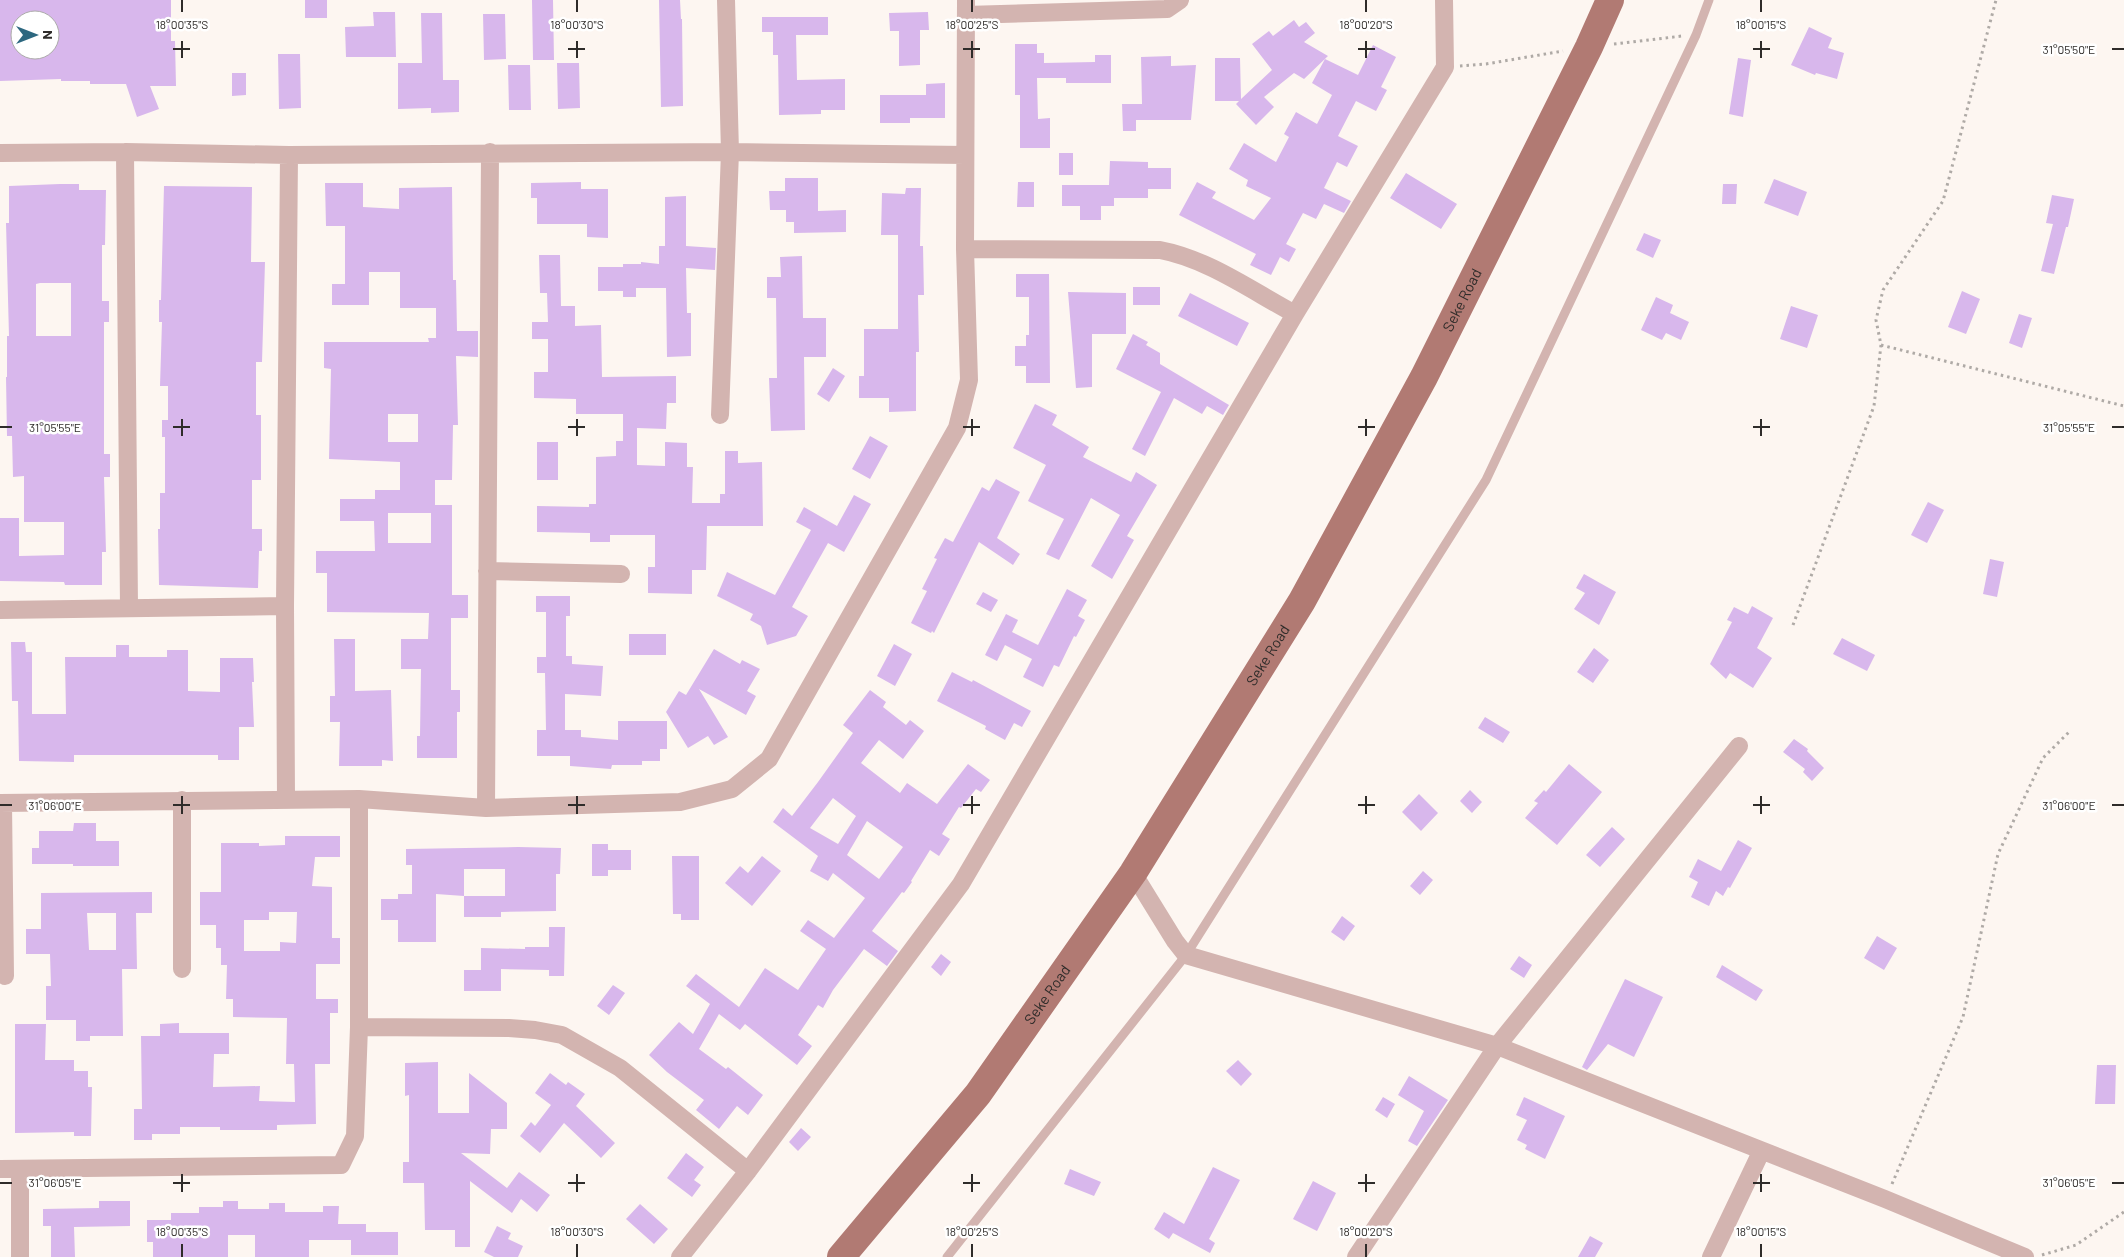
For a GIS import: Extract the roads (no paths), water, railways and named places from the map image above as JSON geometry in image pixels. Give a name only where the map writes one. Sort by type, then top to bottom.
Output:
[{"type":"main road","name":"Seke Road","points":[[841,1257],[978,1094],[1133,873],[1316,575],[1424,378],[1589,47],[1610,0]]},
{"type":"street","points":[[720,415],[730,152],[726,0]]},
{"type":"street","points":[[5,976],[1,803],[358,799],[486,808],[680,802],[732,789],[769,759],[957,428],[969,380],[965,249],[966,8],[1167,9],[1180,0]]},
{"type":"street","points":[[680,1257],[748,1171],[961,884],[1295,314],[1445,67],[1444,0]]},
{"type":"street","points":[[0,153],[124,152],[290,155],[490,152],[730,152],[965,155]]},
{"type":"street","points":[[124,152],[129,608]]},
{"type":"street","points":[[486,808],[490,152]]},
{"type":"street","points":[[286,799],[285,606],[290,155]]},
{"type":"street","points":[[965,249],[1160,250],[1198,261],[1295,314]]},
{"type":"street","points":[[487,571],[621,574]]},
{"type":"street","points":[[0,610],[285,606]]},
{"type":"street","points":[[1356,1257],[1497,1046],[1739,746]]},
{"type":"street","points":[[0,1169],[341,1166],[355,1136],[359,1027],[358,799]]},
{"type":"street","points":[[182,800],[182,969]]},
{"type":"street","points":[[1133,873],[1175,941],[1186,955],[1497,1046],[1761,1152],[1885,1199],[2025,1257]]},
{"type":"street","points":[[359,1027],[509,1028],[562,1035],[620,1068],[748,1171]]},
{"type":"street","points":[[1711,1257],[1761,1152]]},
{"type":"street","points":[[20,1169],[20,1257]]},
{"type":"lane","points":[[947,1257],[1186,955],[1486,480],[1696,35],[1709,0]]}]
